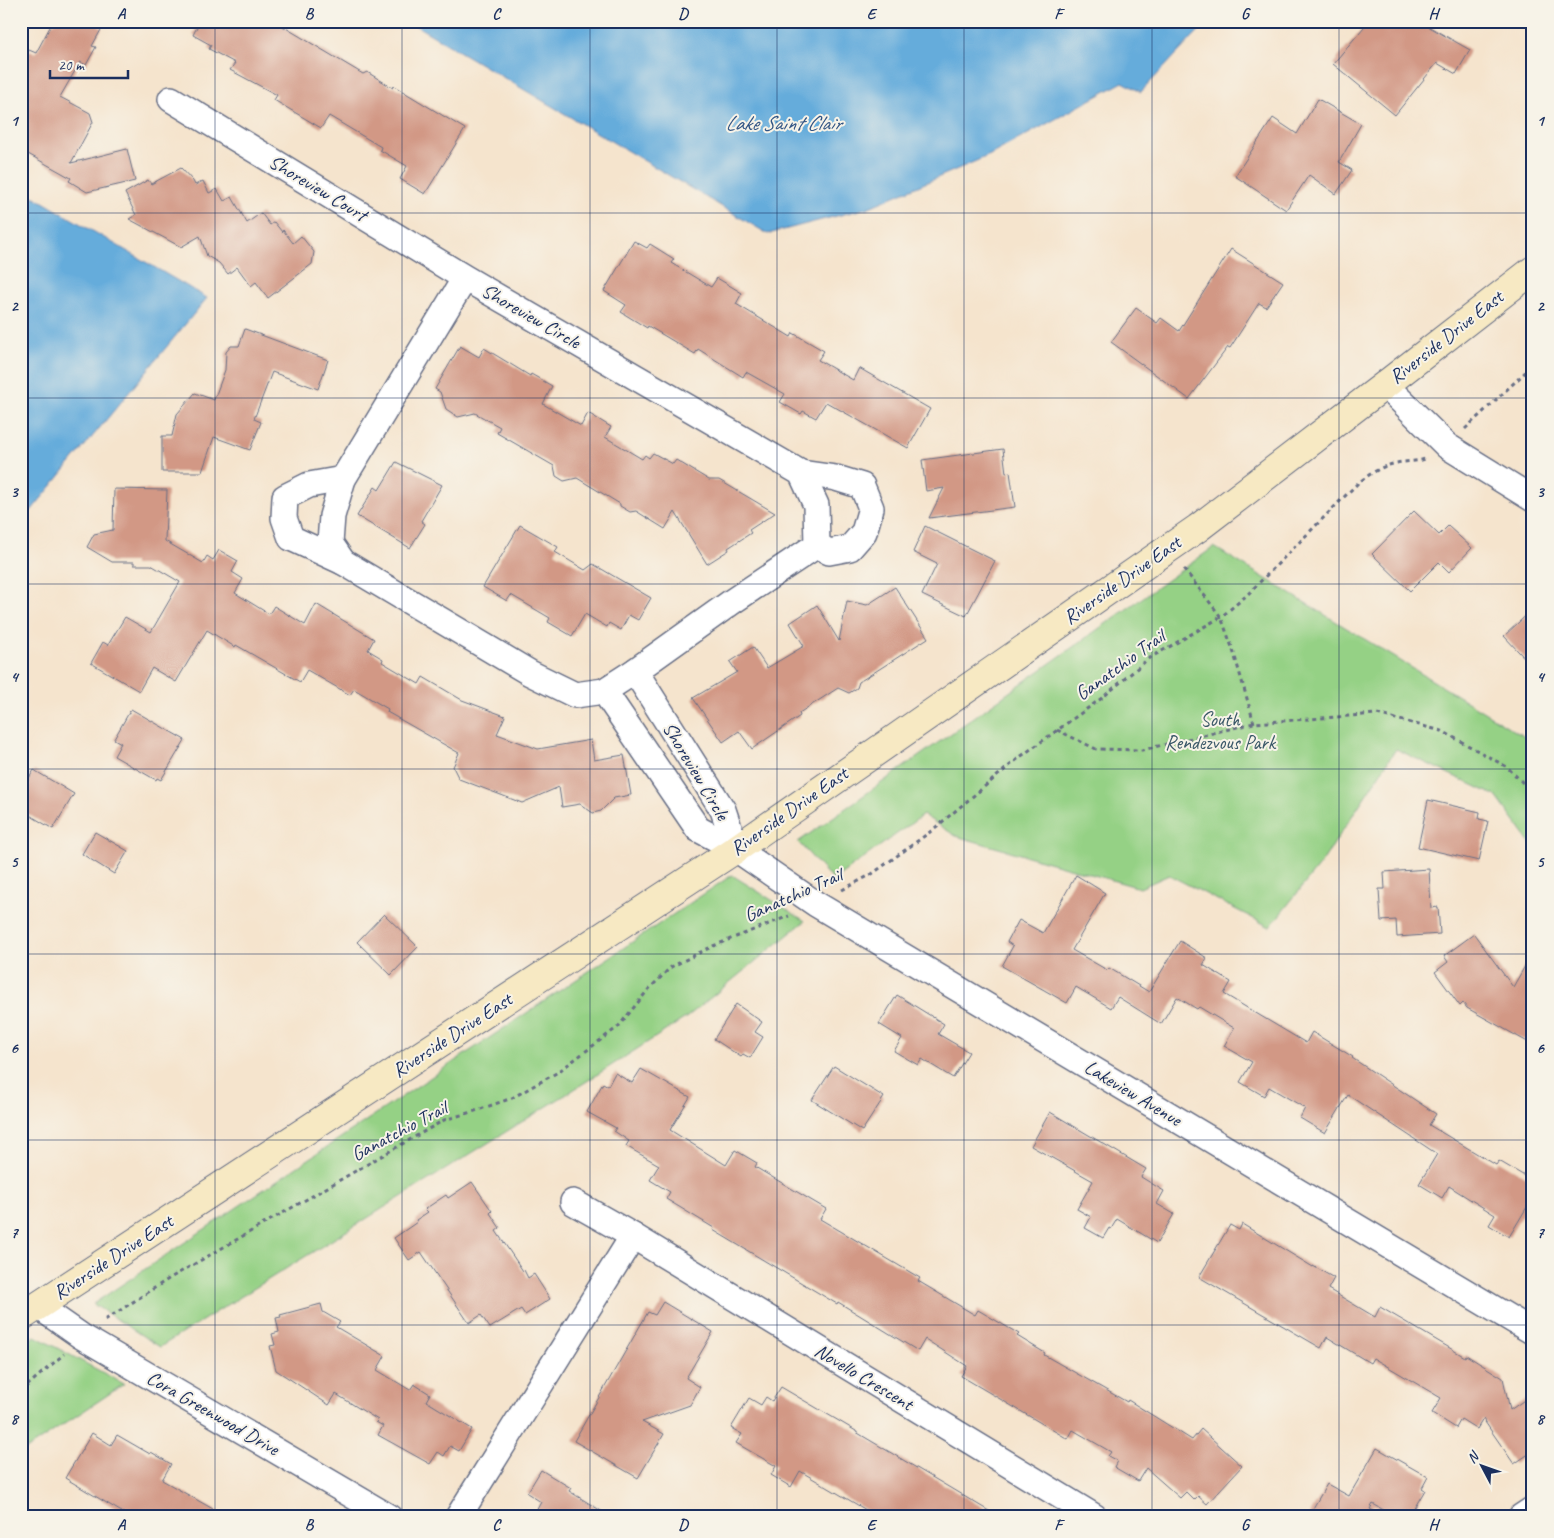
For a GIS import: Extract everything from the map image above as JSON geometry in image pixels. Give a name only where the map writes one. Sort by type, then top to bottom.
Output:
[{"type":"main road","name":"Riverside Drive East","points":[[30,1311],[736,849],[1198,528],[1533,270]]},
{"type":"street","name":"Shoreview Court","points":[[172,99],[465,278]]},
{"type":"street","name":"Shoreview Circle","points":[[343,479],[309,485],[285,497],[284,518],[291,538],[343,562],[530,673],[575,695],[604,691],[732,601],[818,545],[830,552],[850,548],[864,532],[871,508],[862,486],[836,478],[801,473],[465,278],[343,479],[332,516],[330,543],[343,562]]},
{"type":"street","points":[[1385,385],[1447,446],[1533,500]]},
{"type":"street","points":[[801,473],[816,504],[818,545]]},
{"type":"street","name":"Shoreview Circle","points":[[635,671],[723,810],[736,849]]},
{"type":"street","name":"Shoreview Circle","points":[[604,691],[698,829],[736,849]]},
{"type":"street","name":"Lakeview Avenue","points":[[736,849],[816,904],[1533,1332]]},
{"type":"street","name":"Novello Crescent","points":[[573,1202],[633,1236],[1095,1517]]},
{"type":"street","points":[[458,1517],[633,1236]]},
{"type":"street","name":"Cora Greenwood Drive","points":[[30,1311],[81,1336],[390,1517]]},
{"type":"street","points":[[1521,1517],[1533,1509]]},
{"type":"path","name":"Ganatchio Trail","points":[[21,1391],[56,1363],[81,1336],[170,1278],[444,1120],[512,1098],[558,1072],[618,1027],[648,990],[671,967],[713,946],[816,904],[872,874],[930,832],[1020,757],[1102,698],[1148,659],[1221,617],[1246,596],[1358,482],[1378,468],[1398,462],[1417,461],[1435,456],[1533,365]]},
{"type":"path","points":[[1168,548],[1221,617],[1233,650],[1254,723]]},
{"type":"path","points":[[1057,730],[1096,750],[1142,750],[1254,723],[1377,714],[1442,730],[1507,768],[1533,792]]},
{"type":"green space","name":"South Rendezvous Park","points":[[1214,547],[1533,742],[1533,844],[1531,844],[1496,796],[1396,749],[1322,862],[1270,927],[1169,875],[1140,888],[956,836],[923,815],[833,880],[798,842]]},
{"type":"green space","points":[[732,875],[805,921],[687,1017],[160,1347],[93,1304]]},
{"type":"green space","points":[[35,1336],[124,1384],[21,1453],[21,1346]]},
{"type":"water","name":"Lake Saint Clair","points":[[408,21],[1208,21],[1141,92],[1123,82],[990,155],[867,208],[768,234]]},
{"type":"water","points":[[21,189],[207,298],[21,523]]},
{"type":"building","points":[[57,21],[90,21],[102,28],[92,46],[96,47],[86,65],[80,62],[60,97],[90,113],[93,122],[71,163],[127,149],[135,181],[87,192],[69,181],[71,178],[21,150],[21,63],[29,50],[36,53],[51,25]]},
{"type":"building","points":[[200,21],[274,21],[363,74],[367,72],[393,88],[394,86],[465,129],[425,194],[400,179],[407,166],[380,150],[381,147],[329,116],[321,128],[274,100],[277,95],[230,70],[235,63],[209,49],[211,45],[193,35]]},
{"type":"building","points":[[1369,21],[1419,21],[1470,50],[1456,74],[1437,63],[1395,115],[1333,64]]},
{"type":"building","points":[[1318,99],[1361,124],[1339,162],[1352,170],[1336,194],[1309,175],[1286,210],[1235,176],[1273,118],[1297,134]]},
{"type":"building","points":[[181,168],[195,185],[203,181],[209,193],[217,189],[224,201],[232,197],[247,223],[261,213],[270,225],[274,222],[282,232],[283,230],[293,243],[301,236],[314,252],[312,264],[268,298],[256,282],[251,286],[237,267],[228,274],[219,263],[207,256],[200,236],[181,247],[129,219],[136,215],[125,193],[148,180],[151,184]]},
{"type":"building","points":[[634,241],[647,248],[650,244],[674,259],[671,263],[711,287],[717,278],[742,293],[736,304],[791,337],[793,333],[824,351],[818,360],[853,380],[859,368],[930,409],[908,448],[826,402],[816,418],[803,411],[801,414],[780,402],[785,394],[746,372],[743,377],[698,349],[695,354],[621,312],[626,305],[604,291]]},
{"type":"building","points":[[1231,249],[1283,282],[1266,307],[1259,303],[1230,348],[1228,347],[1189,399],[1111,342],[1136,308],[1157,323],[1161,318],[1179,331]]},
{"type":"building","points":[[245,329],[328,360],[318,389],[272,372],[254,419],[261,422],[250,450],[214,437],[202,472],[162,472],[162,436],[172,436],[177,414],[195,393],[214,400],[225,370],[226,352],[231,346],[239,346]]},
{"type":"building","points":[[460,346],[479,357],[484,348],[530,376],[531,374],[552,386],[543,404],[581,426],[588,413],[611,427],[605,437],[642,459],[645,455],[649,458],[653,453],[673,464],[676,460],[709,480],[719,480],[775,513],[749,530],[751,533],[728,548],[729,550],[707,564],[675,512],[665,529],[636,511],[630,512],[577,478],[564,481],[556,476],[554,466],[497,433],[500,427],[475,413],[458,417],[446,409],[440,392],[435,389]]},
{"type":"building","points":[[1003,449],[1006,473],[1010,472],[1015,507],[929,518],[944,488],[926,491],[922,460]]},
{"type":"building","points":[[396,462],[442,485],[421,521],[425,524],[410,548],[357,516],[375,487],[379,490]]},
{"type":"building","points":[[114,489],[167,490],[165,541],[203,563],[207,556],[213,560],[219,550],[238,561],[232,572],[243,579],[235,593],[269,614],[274,606],[305,625],[316,604],[374,639],[368,650],[383,659],[382,662],[419,684],[423,677],[462,700],[505,716],[497,734],[538,749],[591,740],[594,760],[624,755],[631,795],[614,798],[601,811],[593,813],[580,804],[562,807],[559,787],[522,803],[459,779],[453,767],[459,753],[387,712],[388,709],[354,689],[350,695],[307,670],[300,682],[207,630],[176,682],[152,668],[139,691],[91,663],[103,642],[108,645],[125,617],[151,632],[180,582],[151,565],[134,565],[134,562],[112,562],[87,547],[94,534],[113,530]]},
{"type":"building","points":[[1414,511],[1439,535],[1448,526],[1472,548],[1449,572],[1439,562],[1410,591],[1372,554]]},
{"type":"building","points":[[520,525],[558,547],[555,552],[585,570],[593,564],[651,598],[638,620],[629,615],[621,630],[609,623],[607,627],[585,614],[572,636],[548,622],[550,618],[511,595],[507,601],[483,587]]},
{"type":"building","points":[[925,526],[995,561],[966,616],[922,595],[937,564],[913,552]]},
{"type":"building","points":[[895,587],[928,638],[859,682],[857,688],[849,693],[838,688],[799,713],[800,716],[752,749],[739,731],[723,742],[693,698],[737,672],[730,662],[753,647],[767,668],[804,646],[790,623],[817,605],[839,641],[847,601],[867,605]]},
{"type":"building","points":[[1533,609],[1533,667],[1504,636]]},
{"type":"building","points":[[131,709],[185,740],[161,780],[157,778],[156,780],[114,756],[121,743],[114,739]]},
{"type":"building","points":[[34,770],[74,794],[53,829],[21,810],[21,791]]},
{"type":"building","points":[[1428,800],[1480,812],[1479,819],[1488,821],[1479,861],[1418,847]]},
{"type":"building","points":[[95,832],[128,851],[114,874],[82,854]]},
{"type":"building","points":[[1429,869],[1431,908],[1438,907],[1440,934],[1397,937],[1396,920],[1381,921],[1379,889],[1385,889],[1384,872]]},
{"type":"building","points":[[1076,875],[1105,893],[1072,950],[1107,970],[1109,968],[1149,992],[1180,941],[1207,958],[1203,965],[1231,982],[1224,994],[1306,1043],[1312,1032],[1353,1057],[1436,1114],[1429,1125],[1496,1165],[1499,1161],[1533,1181],[1533,1197],[1509,1237],[1489,1225],[1495,1215],[1449,1186],[1442,1198],[1419,1184],[1437,1154],[1348,1095],[1325,1133],[1300,1118],[1305,1108],[1269,1087],[1264,1096],[1240,1082],[1252,1062],[1224,1046],[1234,1028],[1199,1007],[1197,1009],[1177,997],[1161,1024],[1118,997],[1111,1008],[1076,987],[1067,1003],[1002,966],[1013,946],[1007,942],[1019,920],[1043,933]]},
{"type":"building","points":[[384,914],[418,947],[391,975],[357,942]]},
{"type":"building","points":[[1474,934],[1513,987],[1533,952],[1533,1045],[1467,1008],[1463,1003],[1460,1006],[1435,972],[1448,962],[1444,956]]},
{"type":"building","points":[[897,995],[944,1024],[938,1034],[969,1052],[953,1078],[922,1059],[918,1065],[894,1051],[902,1038],[879,1024]]},
{"type":"building","points":[[736,1004],[762,1022],[755,1032],[763,1037],[750,1058],[743,1054],[741,1057],[714,1039]]},
{"type":"building","points":[[834,1066],[884,1097],[862,1131],[812,1100]]},
{"type":"building","points":[[641,1069],[690,1097],[670,1130],[726,1165],[735,1150],[757,1163],[755,1167],[826,1209],[820,1219],[920,1278],[918,1281],[975,1315],[978,1310],[1019,1334],[1017,1336],[1045,1353],[1044,1355],[1127,1402],[1128,1400],[1192,1440],[1201,1429],[1242,1466],[1207,1504],[1198,1496],[1194,1500],[1186,1492],[1180,1498],[1146,1468],[1138,1481],[1114,1467],[1117,1461],[1108,1456],[1111,1452],[1073,1430],[1068,1439],[961,1376],[967,1366],[925,1339],[918,1351],[838,1302],[837,1304],[713,1230],[714,1228],[666,1199],[670,1192],[650,1180],[659,1165],[626,1146],[629,1141],[614,1131],[616,1128],[587,1112],[603,1083],[608,1086],[615,1073],[632,1083]]},
{"type":"building","points":[[1050,1112],[1146,1169],[1141,1177],[1164,1191],[1157,1204],[1174,1214],[1157,1243],[1117,1219],[1103,1238],[1085,1228],[1091,1217],[1077,1209],[1093,1181],[1031,1146]]},
{"type":"building","points":[[472,1182],[492,1211],[490,1213],[500,1228],[496,1231],[528,1278],[534,1274],[550,1299],[525,1315],[521,1309],[490,1328],[481,1315],[469,1323],[421,1252],[409,1260],[394,1238],[428,1212],[425,1209],[446,1195],[448,1198]]},
{"type":"building","points":[[1242,1224],[1334,1278],[1328,1289],[1375,1317],[1380,1307],[1503,1378],[1510,1410],[1533,1394],[1533,1451],[1514,1464],[1483,1419],[1477,1429],[1461,1419],[1456,1428],[1432,1413],[1441,1398],[1373,1358],[1370,1363],[1327,1337],[1321,1348],[1199,1277],[1230,1225],[1239,1230]]},
{"type":"building","points":[[663,1302],[713,1332],[686,1378],[700,1387],[690,1405],[642,1422],[664,1434],[638,1478],[574,1441],[648,1312],[655,1315]]},
{"type":"building","points":[[321,1304],[323,1312],[340,1322],[336,1327],[385,1356],[377,1370],[410,1390],[414,1384],[430,1394],[426,1401],[472,1429],[459,1451],[450,1446],[444,1456],[438,1452],[430,1464],[378,1435],[383,1426],[376,1422],[378,1420],[336,1394],[329,1405],[276,1370],[270,1346],[275,1345],[272,1334],[279,1332],[276,1318],[281,1317],[280,1315]]},
{"type":"building","points":[[781,1387],[999,1517],[878,1517],[800,1471],[791,1487],[771,1475],[776,1466],[736,1443],[742,1434],[731,1428],[749,1398],[761,1405],[766,1397],[772,1401]]},
{"type":"building","points":[[92,1433],[111,1445],[117,1435],[171,1464],[162,1480],[227,1517],[130,1517],[65,1478]]},
{"type":"building","points":[[1377,1448],[1428,1477],[1422,1488],[1425,1490],[1409,1517],[1396,1517],[1373,1504],[1370,1509],[1385,1517],[1308,1517],[1327,1484],[1349,1496]]},
{"type":"building","points":[[541,1470],[571,1488],[569,1491],[611,1517],[533,1517],[541,1502],[527,1493]]}]
